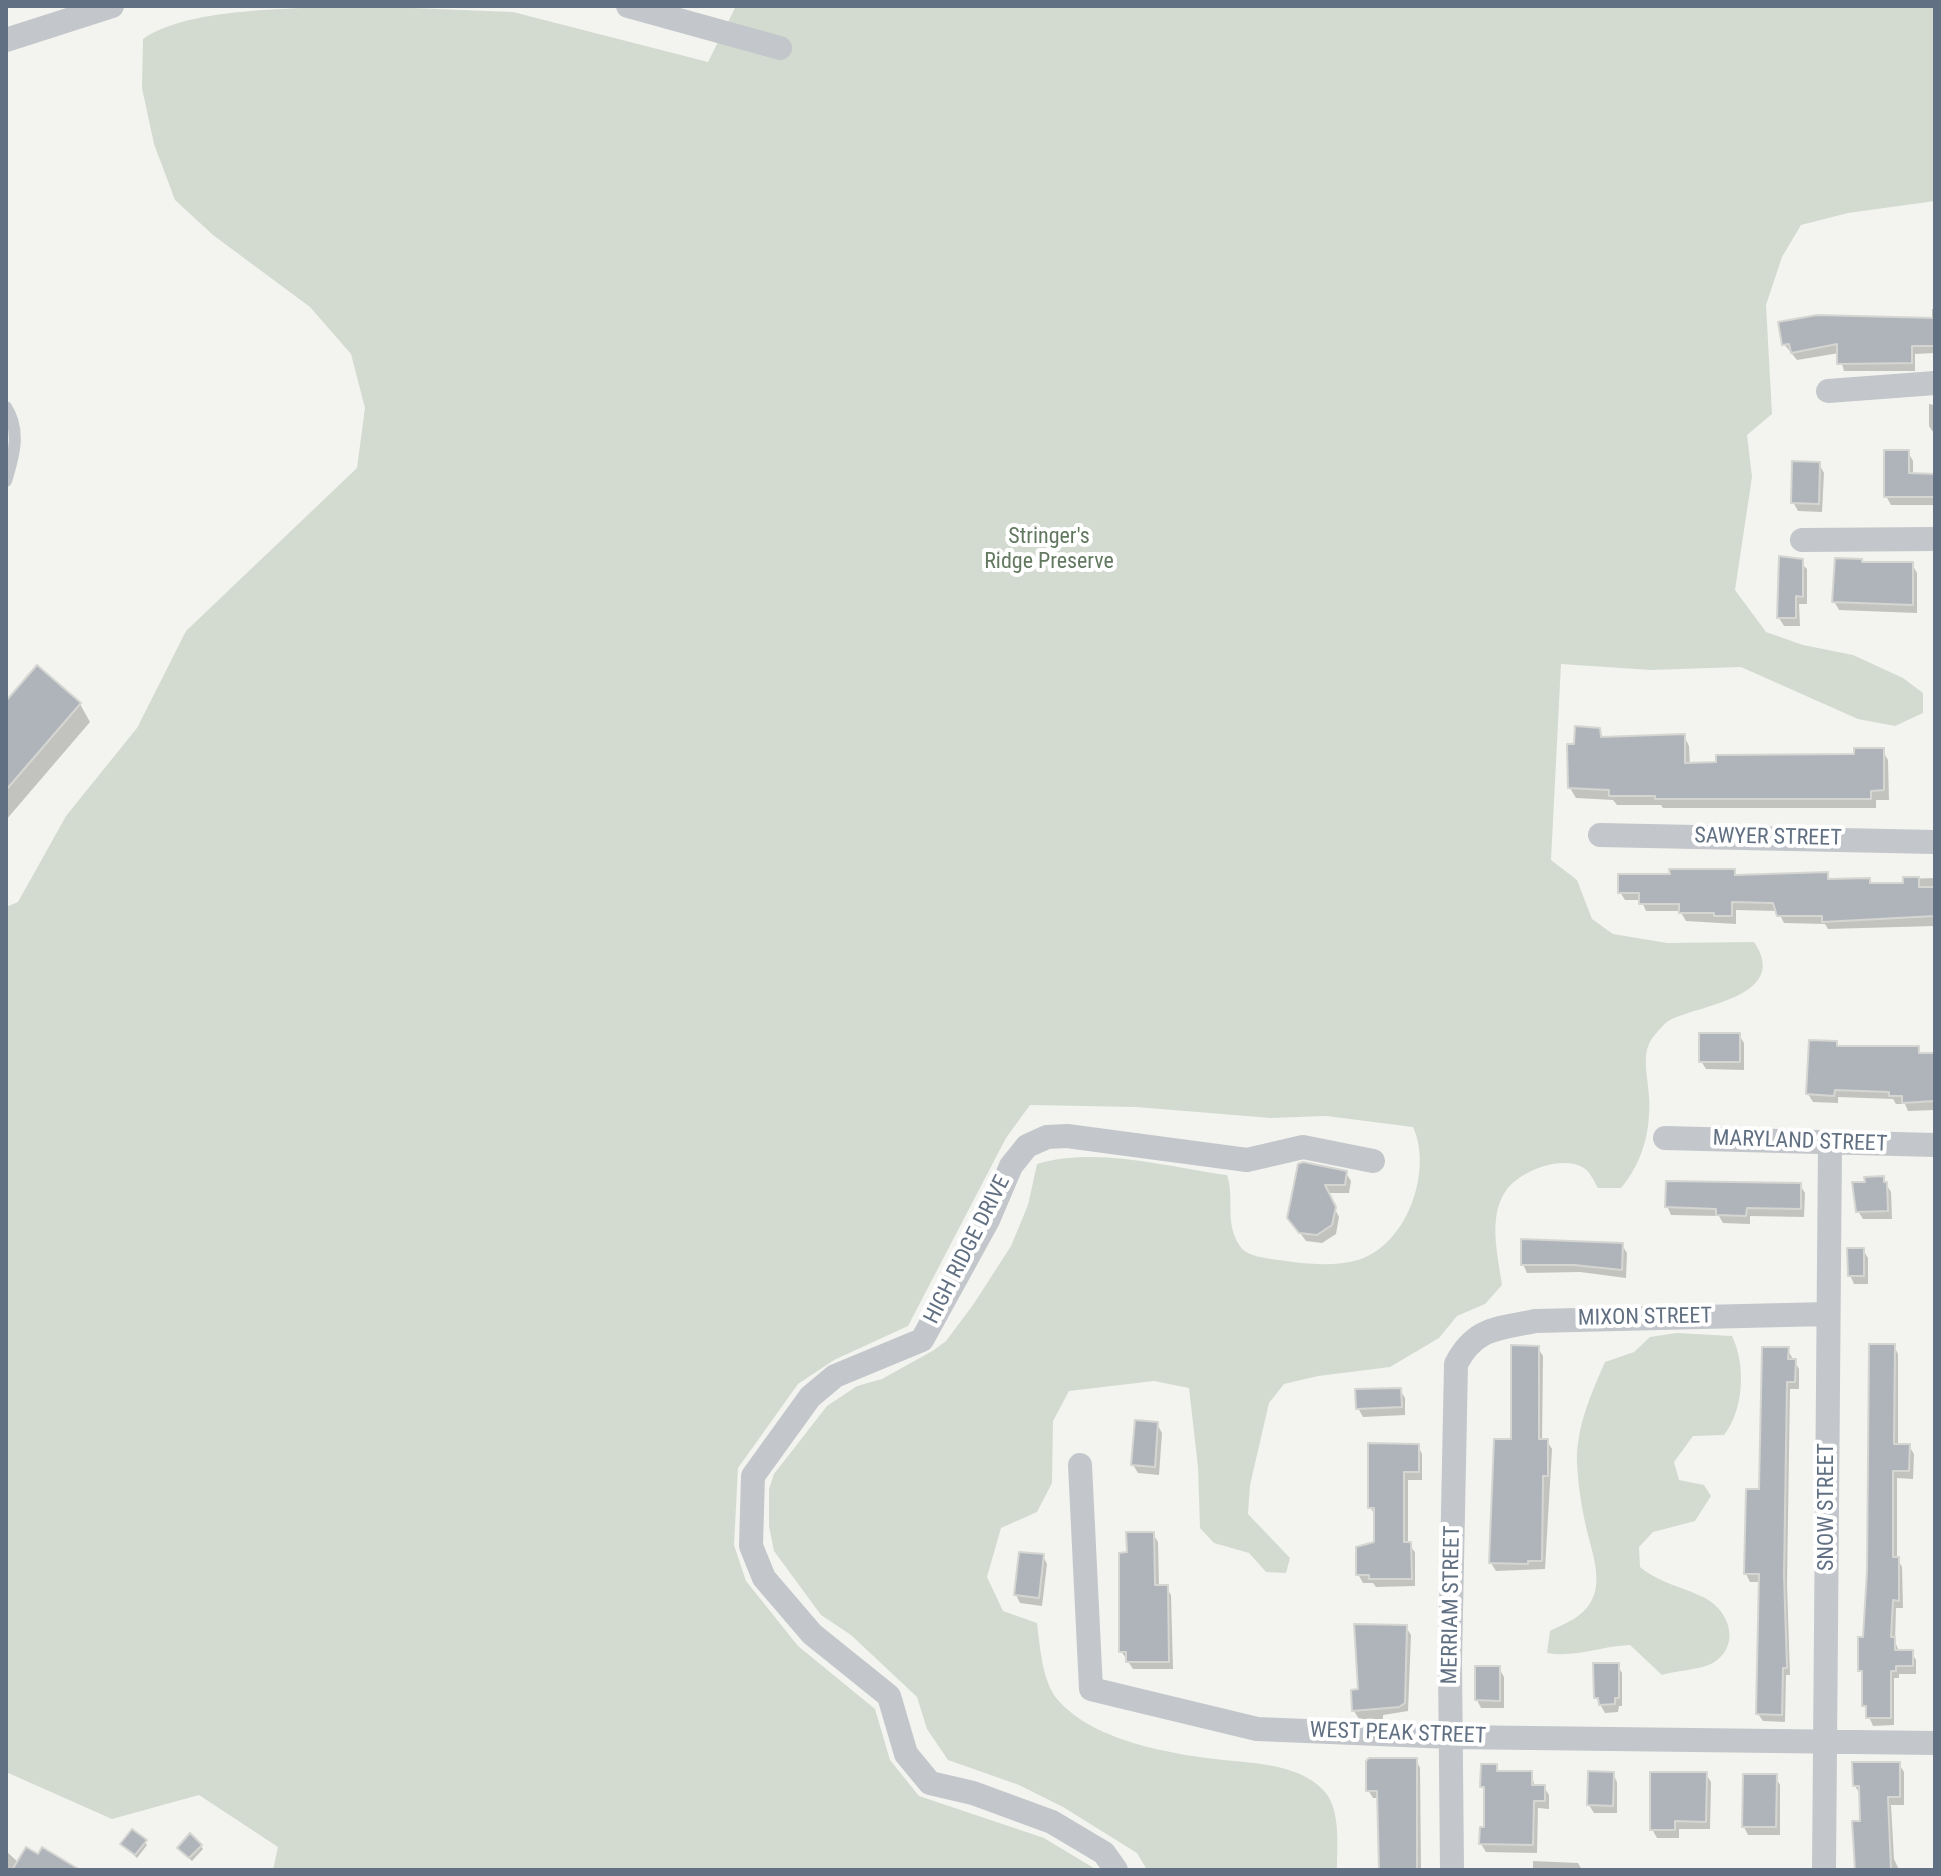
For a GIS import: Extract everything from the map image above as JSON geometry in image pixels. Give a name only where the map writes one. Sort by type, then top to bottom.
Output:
[{"type":"street","points":[[6,40],[112,6]]},
{"type":"street","points":[[628,6],[780,48]]},
{"type":"street","points":[[1828,391],[1935,383]]},
{"type":"street","points":[[1802,540],[1935,539]]},
{"type":"street","name":"SAWYER STREET","points":[[1600,835],[1935,842]]},
{"type":"street","name":"HIGH RIDGE DRIVE","points":[[1116,1870],[1104,1853],[1052,1822],[973,1793],[930,1783],[906,1754],[889,1696],[812,1634],[764,1578],[751,1546],[753,1476],[810,1397],[835,1376],[922,1340],[988,1220],[1011,1166],[1027,1146],[1047,1137],[1067,1136],[1247,1160],[1303,1147],[1373,1161]]},
{"type":"street","name":"MARYLAND STREET","points":[[1665,1138],[1935,1145]]},
{"type":"street","name":"SNOW STREET","points":[[1824,1870],[1830,1144]]},
{"type":"street","name":"MIXON STREET","points":[[1467,1342],[1490,1331],[1535,1321],[1827,1314]]},
{"type":"street","name":"MERRIAM STREET","points":[[1452,1870],[1456,1364],[1467,1342]]},
{"type":"street","name":"WEST PEAK STREET","points":[[1080,1465],[1091,1689],[1257,1729],[1451,1737],[1935,1743]]},
{"type":"lane","points":[[6,407],[16,423],[14,456],[6,481]]},
{"type":"green space","name":"Stringer's Ridge Preserve","points":[[362,6],[513,12],[708,62],[736,6],[1935,6],[1935,201],[1848,213],[1801,225],[1782,257],[1766,305],[1772,414],[1747,435],[1752,477],[1735,590],[1766,632],[1803,645],[1853,655],[1903,678],[1923,693],[1923,713],[1895,726],[1858,719],[1741,667],[1651,670],[1561,664],[1551,860],[1577,880],[1592,919],[1613,934],[1667,943],[1754,942],[1762,960],[1761,975],[1738,996],[1669,1020],[1650,1042],[1646,1057],[1649,1096],[1647,1133],[1635,1167],[1621,1188],[1598,1188],[1590,1174],[1575,1164],[1553,1164],[1530,1171],[1511,1184],[1500,1202],[1496,1237],[1502,1285],[1485,1304],[1457,1316],[1439,1338],[1390,1367],[1318,1376],[1284,1384],[1269,1403],[1250,1485],[1248,1514],[1290,1558],[1286,1573],[1266,1572],[1249,1553],[1214,1543],[1200,1528],[1198,1467],[1189,1388],[1154,1381],[1069,1391],[1053,1421],[1052,1483],[1037,1512],[1001,1528],[987,1577],[1003,1611],[1037,1623],[1045,1674],[1058,1700],[1074,1715],[1094,1727],[1140,1745],[1271,1766],[1306,1777],[1325,1792],[1334,1809],[1337,1870],[1147,1870],[1137,1853],[1063,1807],[1019,1785],[948,1760],[927,1729],[917,1697],[851,1635],[821,1615],[774,1551],[769,1526],[769,1489],[774,1474],[827,1406],[857,1386],[882,1379],[934,1350],[946,1341],[973,1305],[1011,1246],[1028,1205],[1037,1164],[1060,1159],[1107,1157],[1227,1175],[1232,1228],[1240,1246],[1247,1253],[1263,1258],[1329,1264],[1358,1260],[1375,1252],[1402,1223],[1411,1204],[1420,1164],[1413,1127],[1326,1116],[1271,1118],[1136,1107],[1030,1105],[1006,1138],[908,1326],[834,1360],[798,1384],[738,1468],[734,1545],[746,1581],[798,1646],[875,1709],[890,1760],[919,1796],[1044,1838],[1097,1870],[273,1870],[278,1847],[199,1795],[112,1819],[6,1772],[6,907],[18,902],[66,816],[137,728],[186,631],[357,468],[365,408],[351,354],[310,307],[213,235],[175,200],[154,144],[142,88],[143,39],[163,28],[217,15]]},
{"type":"green space","points":[[1677,1333],[1732,1336],[1741,1373],[1739,1400],[1731,1425],[1724,1435],[1693,1436],[1674,1462],[1679,1480],[1704,1485],[1711,1496],[1695,1521],[1653,1532],[1639,1547],[1640,1567],[1715,1605],[1729,1628],[1728,1646],[1711,1664],[1662,1675],[1630,1645],[1568,1654],[1547,1653],[1550,1631],[1575,1618],[1587,1607],[1596,1587],[1577,1463],[1585,1411],[1595,1386],[1605,1362],[1634,1352],[1650,1337]]},
{"type":"building","points":[[1817,315],[1935,318],[1935,346],[1912,346],[1912,363],[1837,364],[1837,344],[1791,353],[1789,344],[1782,345],[1778,322]]},
{"type":"building","points":[[1884,450],[1909,450],[1909,473],[1935,474],[1935,497],[1884,497]]},
{"type":"building","points":[[1792,461],[1820,462],[1819,504],[1791,503]]},
{"type":"building","points":[[1779,556],[1803,559],[1803,597],[1796,596],[1796,618],[1777,618]]},
{"type":"building","points":[[1835,558],[1862,559],[1862,562],[1913,562],[1913,605],[1832,602]]},
{"type":"building","points":[[37,665],[81,703],[6,790],[6,701]]},
{"type":"building","points":[[1575,726],[1600,728],[1601,737],[1685,734],[1685,763],[1716,762],[1716,755],[1854,754],[1854,748],[1884,748],[1884,790],[1871,791],[1871,799],[1655,799],[1655,796],[1609,796],[1609,790],[1568,788],[1567,744],[1574,744]]},
{"type":"building","points":[[1669,869],[1735,869],[1735,875],[1828,872],[1828,879],[1870,878],[1870,883],[1903,883],[1903,877],[1919,877],[1919,887],[1935,887],[1935,916],[1822,922],[1822,916],[1777,916],[1773,903],[1732,902],[1732,916],[1714,916],[1714,913],[1679,913],[1679,904],[1639,904],[1639,893],[1618,893],[1618,874],[1670,874]]},
{"type":"building","points":[[1699,1033],[1740,1033],[1740,1062],[1699,1062]]},
{"type":"building","points":[[1809,1040],[1837,1041],[1837,1046],[1919,1046],[1919,1053],[1935,1053],[1935,1101],[1902,1103],[1902,1096],[1889,1096],[1889,1092],[1835,1090],[1834,1096],[1806,1094]]},
{"type":"building","points":[[1303,1162],[1347,1171],[1345,1185],[1325,1185],[1336,1207],[1332,1225],[1317,1235],[1299,1233],[1287,1218],[1298,1164]]},
{"type":"building","points":[[1884,1176],[1888,1211],[1856,1212],[1852,1182],[1865,1182],[1864,1177]]},
{"type":"building","points":[[1666,1181],[1801,1183],[1801,1209],[1747,1208],[1746,1216],[1716,1215],[1716,1209],[1665,1207]]},
{"type":"building","points":[[1521,1239],[1623,1243],[1622,1270],[1574,1265],[1521,1265]]},
{"type":"building","points":[[1847,1248],[1864,1248],[1864,1276],[1848,1276]]},
{"type":"building","points":[[1869,1344],[1895,1344],[1894,1444],[1910,1444],[1909,1471],[1893,1471],[1893,1557],[1899,1557],[1899,1601],[1893,1600],[1891,1637],[1895,1637],[1895,1650],[1913,1650],[1913,1666],[1896,1666],[1896,1671],[1891,1671],[1891,1718],[1866,1718],[1866,1706],[1862,1706],[1862,1671],[1858,1671],[1858,1637],[1863,1637],[1867,1571]]},
{"type":"building","points":[[1511,1345],[1539,1346],[1539,1439],[1548,1439],[1548,1476],[1543,1476],[1542,1561],[1528,1561],[1528,1564],[1489,1563],[1494,1439],[1511,1439]]},
{"type":"building","points":[[1762,1347],[1789,1347],[1788,1359],[1796,1359],[1795,1382],[1787,1382],[1784,1575],[1787,1668],[1783,1668],[1782,1715],[1756,1714],[1759,1574],[1744,1574],[1746,1489],[1759,1489]]},
{"type":"building","points":[[1401,1388],[1402,1407],[1356,1409],[1355,1389]]},
{"type":"building","points":[[1135,1420],[1158,1422],[1155,1467],[1131,1465]]},
{"type":"building","points":[[1368,1443],[1419,1444],[1419,1472],[1404,1472],[1404,1542],[1411,1542],[1412,1579],[1369,1579],[1369,1575],[1356,1575],[1356,1547],[1374,1542],[1374,1508],[1368,1508]]},
{"type":"building","points":[[1126,1532],[1154,1532],[1155,1585],[1168,1585],[1169,1662],[1126,1662],[1126,1652],[1119,1652],[1119,1553],[1127,1552]]},
{"type":"building","points":[[1019,1552],[1044,1554],[1039,1598],[1014,1595]]},
{"type":"building","points":[[1354,1624],[1407,1625],[1405,1703],[1399,1707],[1352,1711],[1351,1690],[1358,1689]]},
{"type":"building","points":[[1593,1663],[1619,1663],[1619,1698],[1615,1698],[1615,1704],[1599,1705],[1598,1698],[1594,1698]]},
{"type":"building","points":[[1475,1666],[1500,1666],[1500,1701],[1475,1700]]},
{"type":"building","points":[[1369,1758],[1417,1758],[1417,1870],[1379,1870],[1377,1791],[1366,1791],[1366,1761]]},
{"type":"building","points":[[1852,1762],[1900,1762],[1900,1797],[1888,1797],[1891,1870],[1855,1870],[1852,1821],[1860,1821],[1859,1786],[1853,1786]]},
{"type":"building","points":[[1481,1764],[1497,1764],[1497,1771],[1532,1771],[1532,1785],[1545,1785],[1545,1801],[1534,1801],[1533,1845],[1479,1844],[1480,1827],[1484,1827]]},
{"type":"building","points":[[1588,1771],[1614,1772],[1613,1806],[1587,1805]]},
{"type":"building","points":[[1650,1772],[1707,1772],[1706,1822],[1675,1821],[1675,1830],[1650,1830]]},
{"type":"building","points":[[1743,1774],[1777,1774],[1776,1827],[1742,1827]]},
{"type":"building","points":[[132,1829],[147,1840],[135,1855],[120,1844]]},
{"type":"building","points":[[190,1833],[202,1845],[189,1858],[177,1848]]},
{"type":"building","points":[[26,1847],[38,1854],[42,1847],[80,1870],[12,1870]]}]
